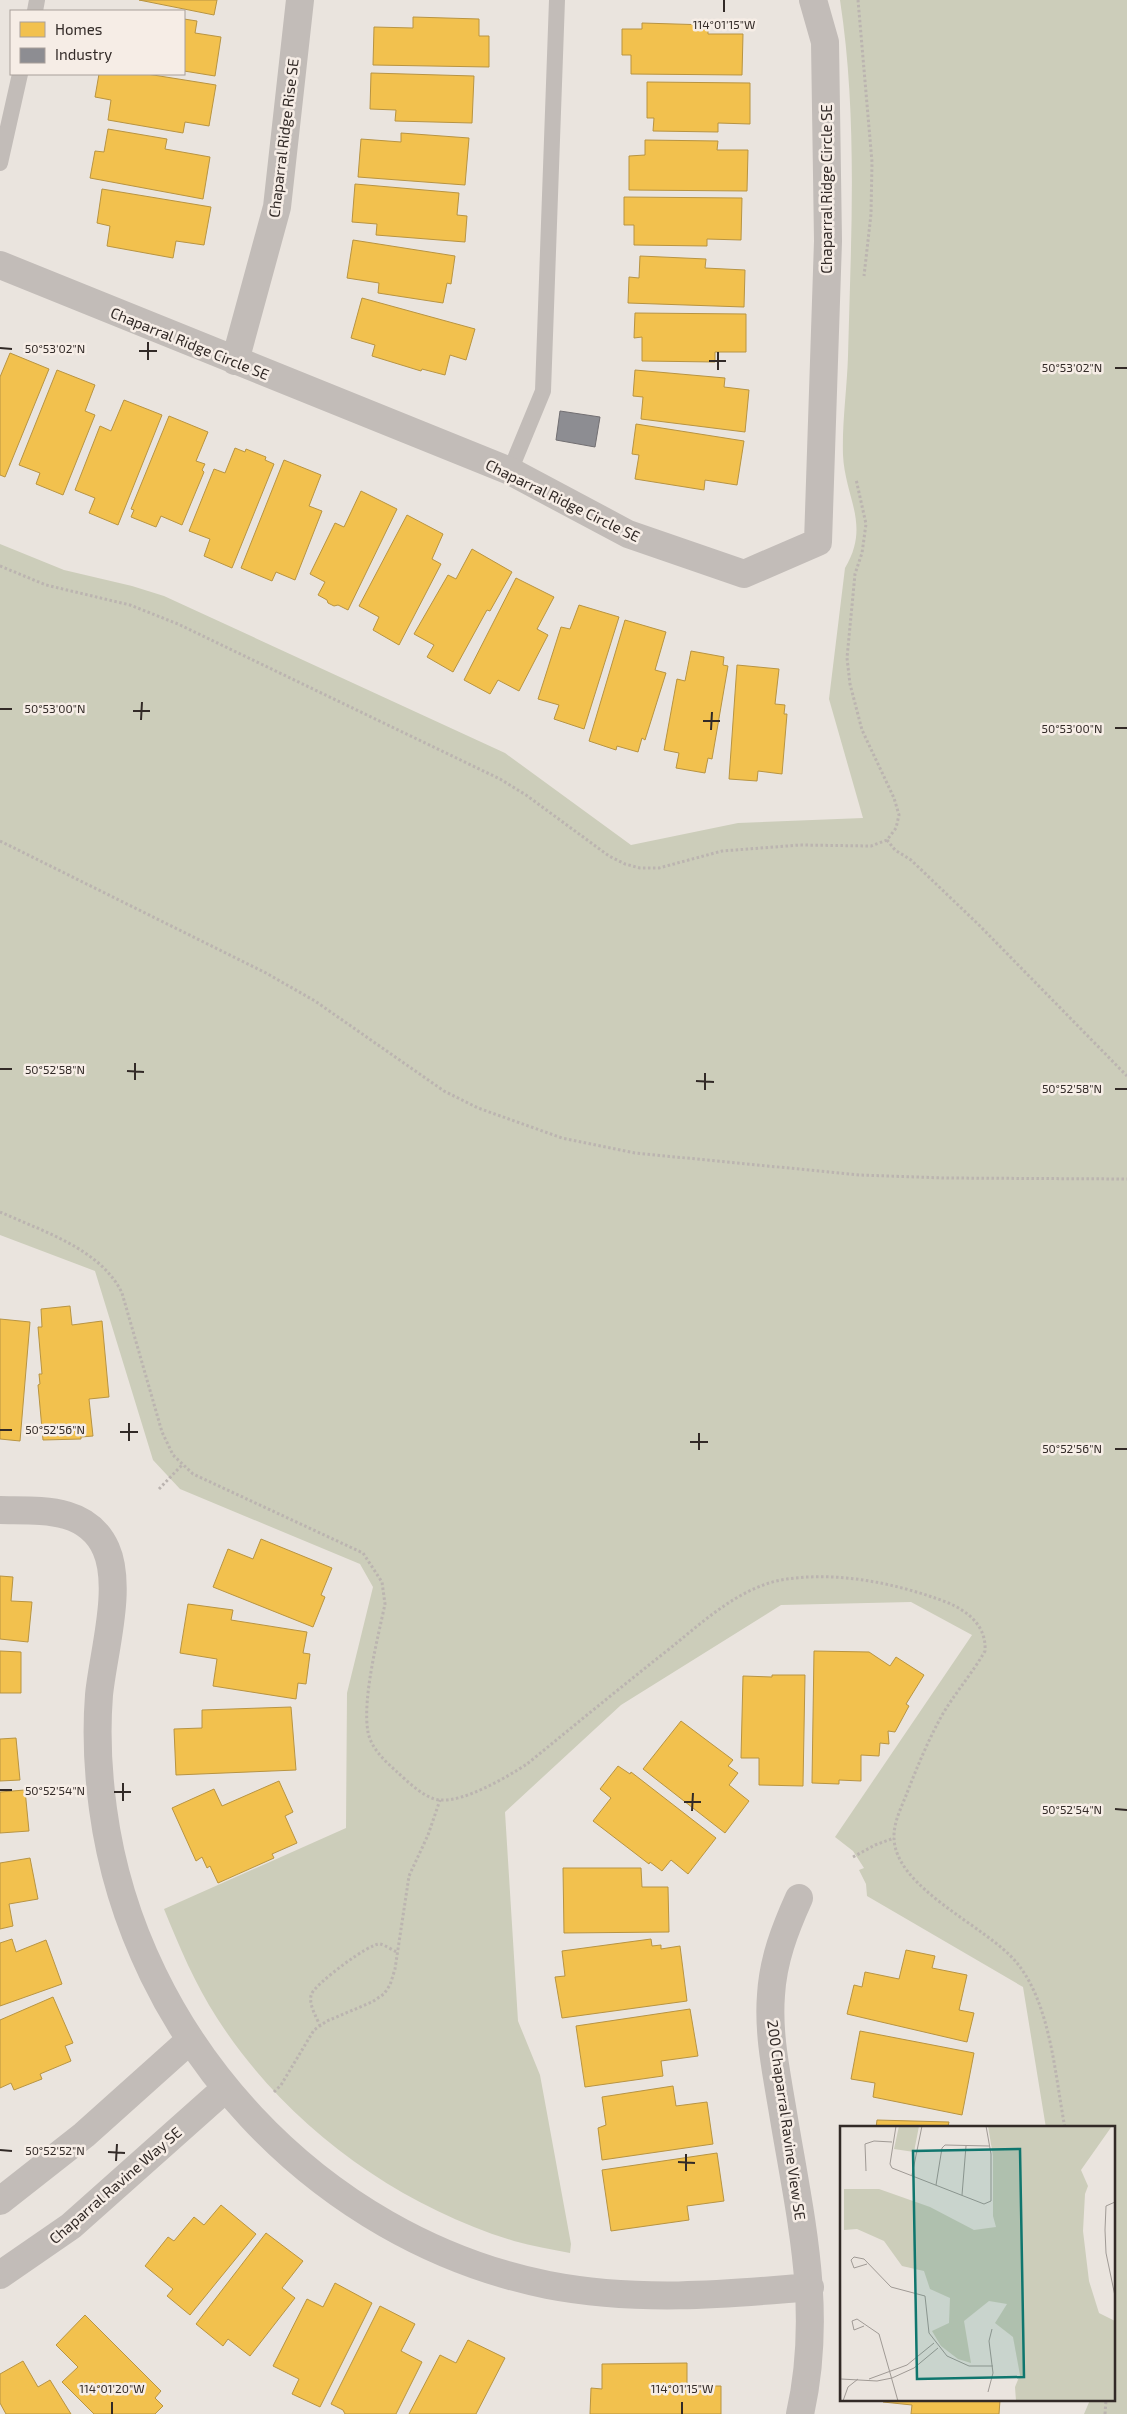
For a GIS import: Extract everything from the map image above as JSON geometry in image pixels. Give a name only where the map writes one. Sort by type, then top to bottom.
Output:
[{"type":"street","name":"Chaparral Ridge Rise SE","points":[[235,362],[277,207],[300,0]]},
{"type":"street","name":"Chaparral Ridge Circle SE","points":[[0,265],[235,362],[510,471],[628,534],[744,574],[818,542],[828,241],[825,42],[813,0]]},
{"type":"street","points":[[0,1510],[53,1512],[74,1517],[99,1536],[109,1556],[113,1593],[102,1672],[98,1748],[105,1828],[122,1891],[138,1938],[155,1977],[190,2040],[226,2088],[288,2153],[318,2179],[351,2203],[408,2235],[484,2268],[550,2285],[630,2296],[693,2296],[810,2287]]},
{"type":"street","name":"200 Chaparral Ravine View SE","points":[[799,1898],[786,1926],[776,1958],[771,1995],[771,2028],[810,2287],[812,2324],[809,2364],[800,2414]]},
{"type":"street","points":[[0,2201],[84,2135],[190,2040]]},
{"type":"street","name":"Chaparral Ravine Way SE","points":[[0,2275],[70,2226],[226,2088]]},
{"type":"lane","points":[[510,471],[543,392],[557,0]]},
{"type":"lane","points":[[0,162],[20,75]]},
{"type":"path","points":[[858,0],[872,162],[871,214],[862,283]]},
{"type":"path","points":[[0,566],[46,585],[130,605],[154,614],[465,761],[526,795],[594,846],[624,864],[649,869],[722,851],[800,845],[872,846],[887,840],[896,828],[899,815],[894,798],[862,730],[850,684],[847,658],[855,574],[862,553],[866,524],[855,477]]},
{"type":"path","points":[[887,840],[895,850],[911,860],[973,919],[1127,1076]]},
{"type":"path","points":[[0,841],[315,1000],[444,1091],[478,1108],[562,1138],[636,1153],[860,1176],[991,1179],[1127,1179]]},
{"type":"path","points":[[0,1212],[95,1260],[116,1280],[122,1293],[162,1432],[174,1455],[182,1465],[193,1474],[234,1495],[363,1554],[379,1576],[386,1604],[371,1681],[367,1721],[368,1733],[373,1745],[382,1758],[401,1776],[426,1794],[440,1800],[480,1790],[508,1777],[527,1764],[700,1624],[749,1592],[765,1584],[786,1579],[812,1577],[852,1579],[886,1584],[945,1601],[972,1618],[986,1639],[985,1651],[942,1717],[916,1769],[895,1826],[894,1838],[905,1868],[919,1886],[1002,1948],[1027,1977],[1037,1997],[1046,2030],[1064,2126]]},
{"type":"path","points":[[159,1489],[182,1465]]},
{"type":"path","points":[[272,2095],[281,2085],[314,2030],[372,2002],[384,1994],[390,1985],[398,1952],[410,1876],[428,1835],[440,1800]]},
{"type":"path","points":[[853,1857],[875,1845],[894,1838]]},
{"type":"path","points":[[320,2026],[311,2001],[312,1993],[319,1985],[371,1945],[380,1944],[398,1952]]},
{"type":"green space","points":[[840,0],[1127,0],[1127,2414],[1084,2414],[1089,2402],[1114,2402],[1114,2126],[1046,2126],[1023,1987],[867,1896],[866,1884],[859,1870],[864,1868],[853,1851],[835,1837],[972,1635],[911,1602],[781,1605],[621,1705],[505,1812],[518,2021],[540,2075],[571,2244],[570,2253],[514,2241],[470,2225],[427,2205],[385,2182],[346,2155],[309,2125],[275,2092],[244,2056],[209,2005],[188,1965],[164,1909],[346,1828],[347,1693],[373,1587],[360,1564],[180,1489],[153,1460],[95,1271],[0,1235],[0,544],[64,570],[132,586],[164,596],[505,753],[631,845],[738,823],[863,818],[829,699],[845,568],[856,538],[854,512],[843,455],[852,222],[851,133],[846,44]]},
{"type":"building: Homes","points":[[139,0],[217,0],[214,15]]},
{"type":"building: Homes","points":[[413,17],[479,19],[479,36],[489,36],[489,67],[373,65],[374,27],[413,28]]},
{"type":"building: Homes","points":[[185,19],[197,21],[195,33],[221,37],[215,76],[185,71]]},
{"type":"building: Homes","points":[[642,23],[708,25],[708,34],[743,34],[742,75],[631,74],[631,55],[622,55],[622,29],[642,29]]},
{"type":"building: Homes","points":[[371,73],[474,76],[472,123],[395,121],[396,110],[370,109]]},
{"type":"building: Homes","points":[[99,75],[153,75],[216,85],[209,126],[185,122],[183,133],[108,120],[111,100],[95,97]]},
{"type":"building: Homes","points":[[647,82],[750,83],[750,124],[718,123],[718,132],[653,131],[654,118],[647,118]]},
{"type":"building: Homes","points":[[108,129],[167,139],[165,149],[210,157],[203,199],[90,178],[95,151],[104,152]]},
{"type":"building: Homes","points":[[401,133],[469,138],[465,185],[358,177],[361,139],[401,142]]},
{"type":"building: Homes","points":[[645,140],[718,141],[717,150],[748,150],[747,191],[629,190],[629,156],[645,155]]},
{"type":"building: Homes","points":[[355,184],[459,193],[457,215],[467,216],[465,242],[376,235],[377,224],[352,222]]},
{"type":"building: Homes","points":[[102,189],[211,207],[204,245],[176,241],[173,258],[107,246],[110,226],[97,223]]},
{"type":"building: Homes","points":[[624,197],[742,198],[741,240],[707,239],[707,246],[634,245],[634,225],[624,225]]},
{"type":"building: Homes","points":[[353,240],[455,256],[451,284],[447,283],[443,303],[378,293],[379,283],[347,278]]},
{"type":"building: Homes","points":[[640,256],[706,259],[705,268],[745,270],[744,307],[628,303],[629,277],[639,278]]},
{"type":"building: Homes","points":[[362,298],[475,329],[466,360],[450,355],[445,375],[422,369],[421,371],[372,356],[375,345],[351,338]]},
{"type":"building: Homes","points":[[635,313],[746,314],[746,352],[715,352],[715,362],[642,361],[642,337],[634,338]]},
{"type":"building: Homes","points":[[10,353],[49,369],[5,477],[0,475],[0,377]]},
{"type":"building: Homes","points":[[57,370],[95,385],[85,411],[95,415],[63,495],[36,484],[40,473],[19,465]]},
{"type":"building: Homes","points":[[635,370],[725,378],[724,387],[749,390],[745,432],[641,419],[643,397],[633,396]]},
{"type":"building: Homes","points":[[124,400],[162,415],[118,525],[89,513],[95,498],[75,490],[100,426],[111,431]]},
{"type":"building: Homes","points":[[169,416],[208,432],[196,461],[205,464],[202,470],[204,472],[182,525],[161,516],[156,527],[131,517],[134,510],[131,509]]},
{"type":"building: Homes","points":[[636,424],[744,441],[737,485],[705,480],[704,490],[635,479],[639,455],[632,454]]},
{"type":"building: Homes","points":[[235,448],[245,452],[246,449],[266,457],[265,460],[274,464],[232,568],[204,556],[210,539],[189,531],[214,469],[225,473]]},
{"type":"building: Homes","points":[[284,460],[321,475],[309,506],[322,511],[295,580],[276,572],[272,581],[241,568]]},
{"type":"building: Homes","points":[[361,491],[397,509],[348,610],[328,603],[327,600],[318,595],[325,582],[310,574],[335,523],[344,527]]},
{"type":"building: Homes","points":[[407,515],[443,534],[432,559],[441,564],[399,645],[373,630],[379,617],[359,606]]},
{"type":"building: Homes","points":[[472,549],[512,572],[490,611],[487,610],[453,672],[427,657],[434,645],[414,634],[448,575],[456,579]]},
{"type":"building: Homes","points":[[516,578],[554,597],[537,629],[548,635],[519,691],[498,680],[490,694],[464,680]]},
{"type":"building: Homes","points":[[579,605],[619,617],[584,729],[554,719],[559,705],[538,699],[561,627],[570,629]]},
{"type":"building: Homes","points":[[625,620],[666,632],[655,670],[666,673],[645,740],[642,738],[638,752],[617,746],[616,750],[589,741]]},
{"type":"building: Homes","points":[[691,651],[724,657],[723,665],[728,666],[712,759],[708,758],[705,773],[676,768],[679,753],[664,750],[677,679],[685,681]]},
{"type":"building: Homes","points":[[737,665],[779,669],[775,704],[785,705],[784,714],[787,714],[782,774],[758,771],[757,781],[729,779]]},
{"type":"building: Homes","points":[[70,1306],[72,1325],[102,1321],[109,1397],[89,1399],[93,1436],[81,1437],[81,1439],[43,1440],[38,1385],[40,1384],[39,1374],[42,1374],[38,1327],[42,1327],[41,1309]]},
{"type":"building: Homes","points":[[0,1319],[30,1322],[20,1441],[0,1439]]},
{"type":"building: Homes","points":[[261,1539],[332,1568],[321,1595],[325,1597],[313,1627],[213,1587],[228,1549],[253,1559]]},
{"type":"building: Homes","points":[[0,1576],[13,1577],[11,1601],[32,1602],[28,1642],[0,1639]]},
{"type":"building: Homes","points":[[188,1604],[233,1610],[231,1620],[307,1632],[303,1653],[310,1654],[306,1684],[298,1683],[296,1699],[213,1686],[217,1659],[180,1653]]},
{"type":"building: Homes","points":[[0,1651],[21,1652],[21,1693],[0,1693]]},
{"type":"building: Homes","points":[[814,1651],[869,1652],[890,1666],[896,1657],[924,1675],[906,1704],[909,1706],[895,1732],[888,1731],[889,1744],[880,1743],[879,1756],[861,1755],[861,1781],[839,1780],[839,1784],[812,1783]]},
{"type":"building: Homes","points":[[772,1675],[805,1675],[803,1786],[759,1785],[759,1758],[741,1758],[743,1676],[772,1677]]},
{"type":"building: Homes","points":[[291,1707],[296,1770],[176,1775],[174,1729],[202,1728],[202,1710]]},
{"type":"building: Homes","points":[[681,1721],[733,1760],[728,1766],[738,1773],[729,1785],[749,1801],[725,1833],[643,1769]]},
{"type":"building: Homes","points":[[16,1738],[20,1780],[0,1781],[0,1739]]},
{"type":"building: Homes","points":[[618,1766],[630,1774],[631,1772],[716,1838],[688,1874],[671,1860],[662,1871],[650,1862],[649,1864],[593,1821],[611,1798],[600,1789]]},
{"type":"building: Homes","points":[[279,1781],[293,1812],[285,1816],[297,1843],[272,1854],[274,1858],[218,1883],[210,1866],[207,1868],[202,1857],[196,1861],[172,1808],[214,1789],[222,1806]]},
{"type":"building: Homes","points":[[25,1790],[29,1831],[0,1833],[0,1792]]},
{"type":"building: Homes","points":[[30,1858],[38,1899],[9,1904],[13,1926],[0,1929],[0,1863]]},
{"type":"building: Homes","points":[[563,1868],[641,1868],[642,1887],[668,1887],[669,1932],[564,1933]]},
{"type":"building: Homes","points":[[12,1939],[16,1952],[46,1940],[62,1984],[0,2006],[0,1943]]},
{"type":"building: Homes","points":[[651,1939],[652,1946],[661,1945],[661,1949],[680,1946],[687,2001],[562,2018],[555,1977],[565,1976],[562,1951]]},
{"type":"building: Homes","points":[[906,1950],[935,1956],[932,1968],[967,1975],[959,2010],[974,2013],[967,2042],[847,2014],[854,1985],[862,1987],[865,1972],[899,1979]]},
{"type":"building: Homes","points":[[53,1997],[73,2043],[65,2046],[71,2061],[40,2074],[42,2079],[14,2090],[11,2083],[0,2088],[0,2020]]},
{"type":"building: Homes","points":[[690,2009],[698,2056],[661,2061],[663,2076],[585,2087],[576,2026]]},
{"type":"building: Homes","points":[[860,2031],[974,2053],[962,2115],[873,2097],[875,2083],[851,2079]]},
{"type":"building: Homes","points":[[673,2086],[676,2106],[707,2102],[713,2144],[602,2160],[598,2128],[606,2125],[602,2097]]},
{"type":"building: Homes","points":[[877,2120],[949,2122],[948,2126],[876,2126]]},
{"type":"building: Homes","points":[[717,2153],[724,2201],[687,2206],[689,2220],[611,2231],[602,2170]]},
{"type":"building: Homes","points":[[221,2205],[256,2234],[190,2315],[167,2296],[173,2289],[145,2266],[168,2237],[174,2241],[194,2217],[204,2225]]},
{"type":"building: Homes","points":[[266,2233],[303,2261],[282,2288],[295,2298],[250,2356],[228,2339],[223,2346],[196,2324]]},
{"type":"building: Homes","points":[[335,2283],[372,2303],[320,2407],[292,2394],[299,2379],[273,2366],[307,2299],[323,2307]]},
{"type":"building: Homes","points":[[380,2306],[415,2324],[401,2351],[422,2362],[396,2414],[345,2414],[343,2410],[331,2404]]},
{"type":"building: Homes","points":[[85,2315],[161,2391],[155,2398],[163,2406],[155,2414],[94,2414],[62,2382],[78,2367],[56,2345]]},
{"type":"building: Homes","points":[[468,2340],[505,2358],[476,2414],[409,2414],[440,2355],[456,2363]]},
{"type":"building: Homes","points":[[23,2361],[38,2387],[50,2380],[71,2414],[6,2414],[0,2403],[0,2374]]},
{"type":"building: Homes","points":[[687,2363],[687,2386],[721,2386],[721,2414],[590,2414],[591,2388],[602,2389],[602,2364]]},
{"type":"building: Homes","points":[[883,2402],[1000,2402],[999,2414],[911,2414],[912,2405]]},
{"type":"building: Industry","points":[[560,411],[600,417],[595,447],[556,440]]}]
